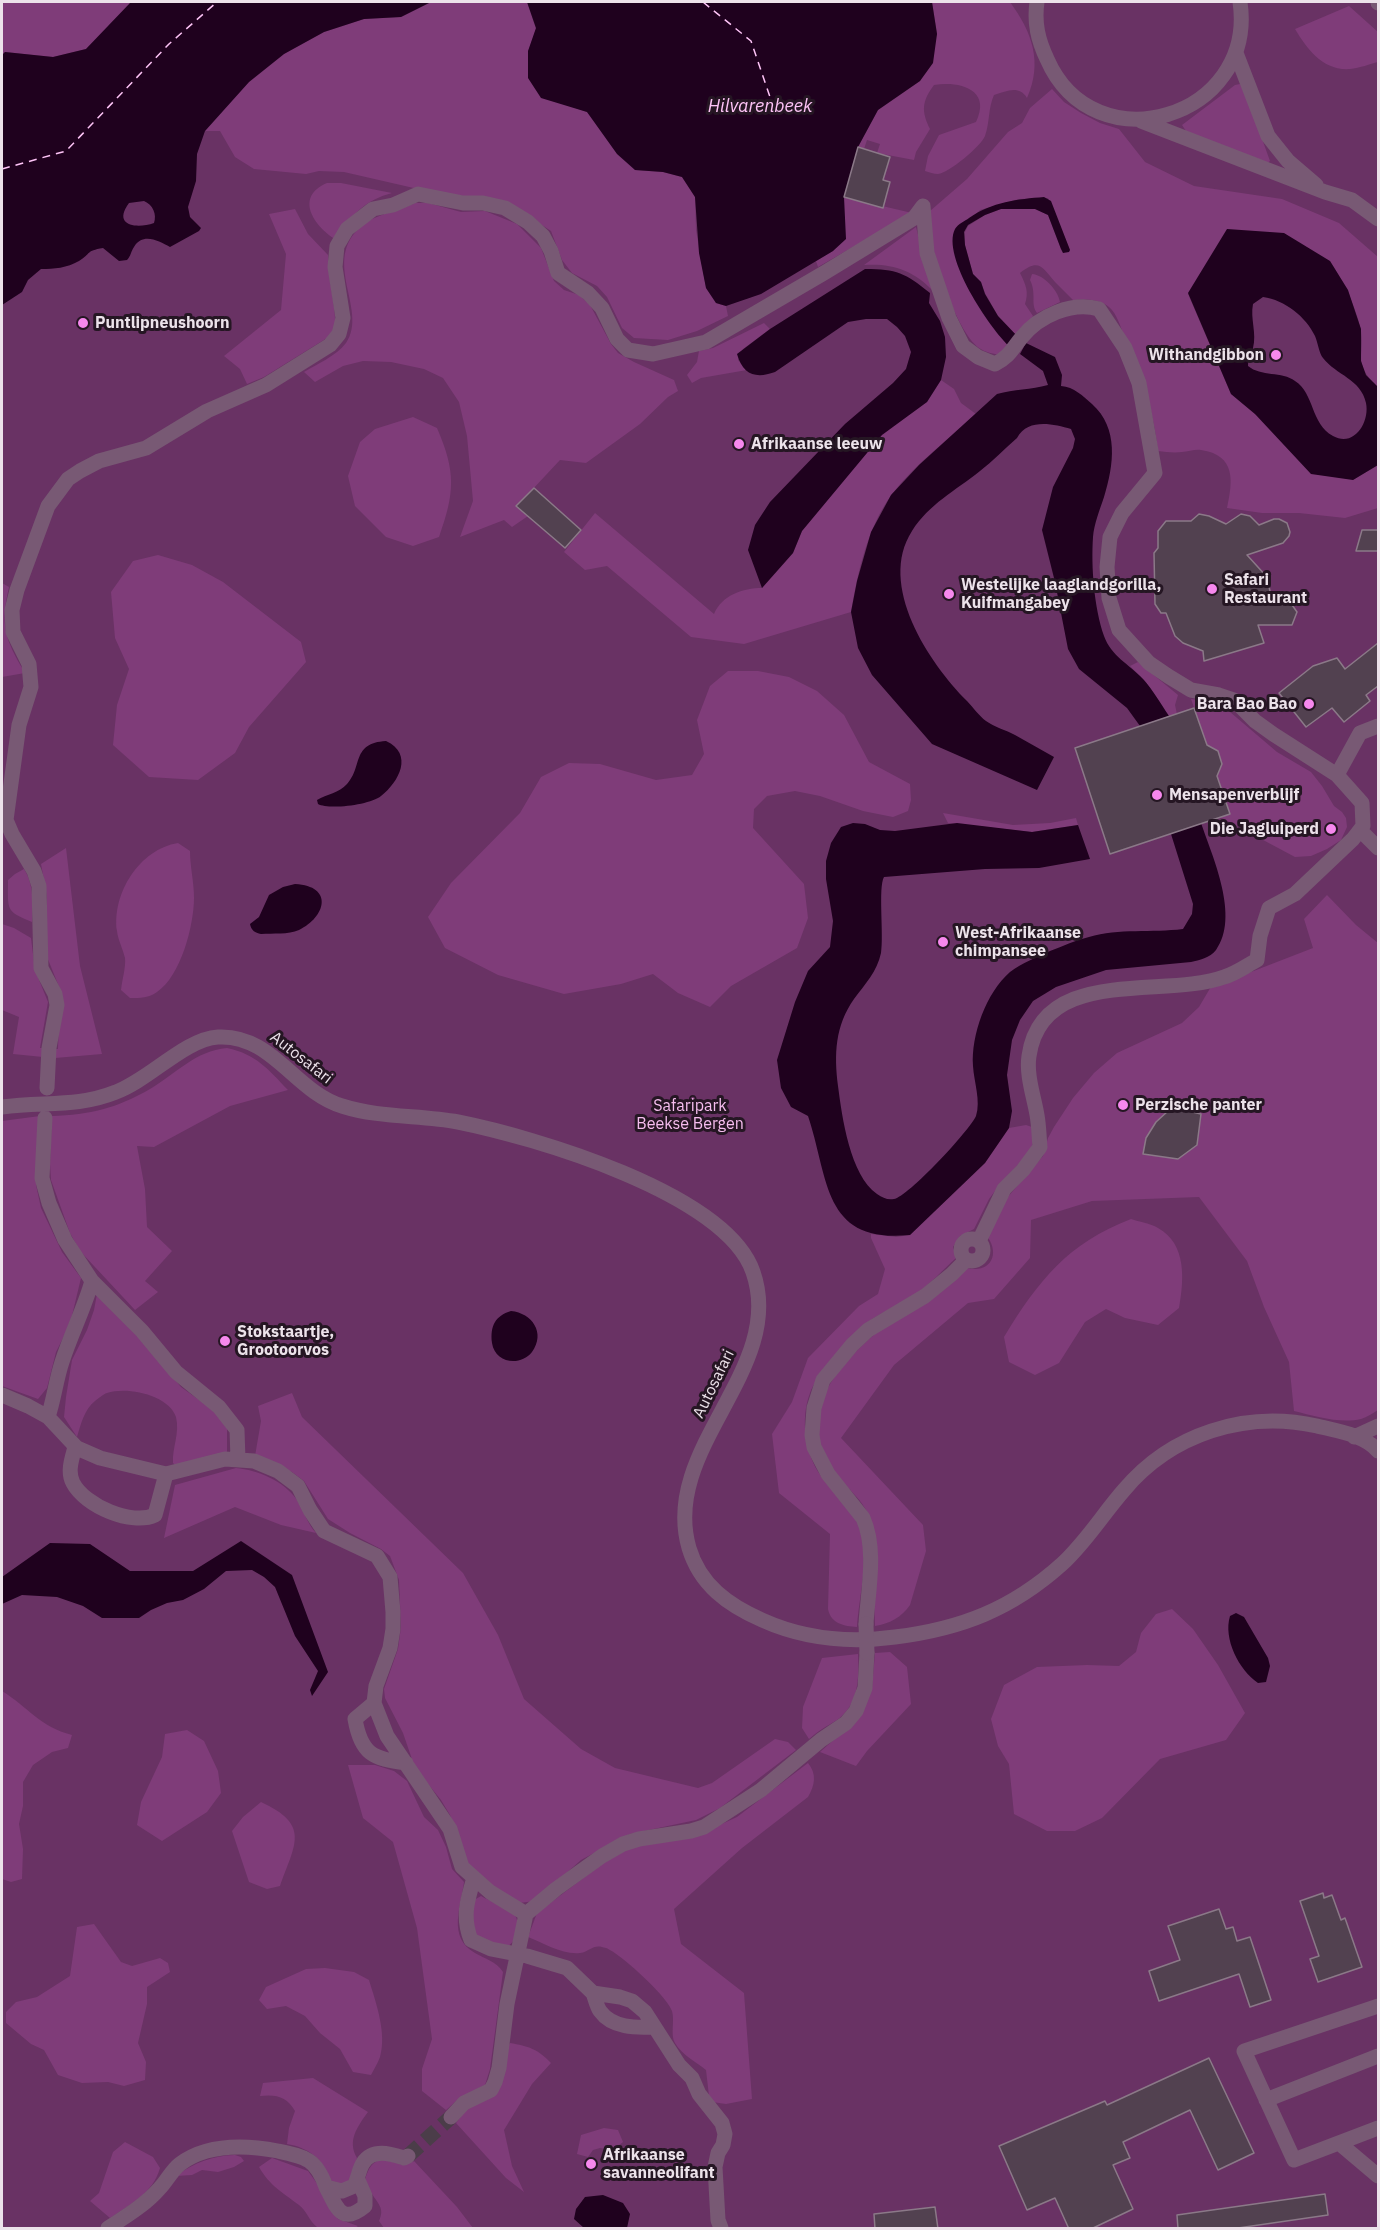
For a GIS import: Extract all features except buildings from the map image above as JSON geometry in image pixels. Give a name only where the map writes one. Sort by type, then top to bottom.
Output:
[{"type":"street","points":[[1034,4],[1038,39],[1054,75],[1071,94],[1090,108],[1114,117],[1138,120],[1159,118],[1179,112],[1197,102],[1213,88],[1226,72],[1236,53],[1241,34],[1240,2]]},
{"type":"street","points":[[1236,53],[1268,135],[1288,161],[1325,192]]},
{"type":"street","points":[[1138,120],[1325,192],[1352,200],[1378,219]]},
{"type":"street","points":[[47,1088],[49,1048],[57,1005],[55,994],[41,968],[39,886],[34,871],[6,820],[19,725],[31,687],[29,664],[13,632],[12,610],[16,590],[40,523],[60,489],[68,479],[80,471],[99,461],[146,448],[207,411],[266,385],[330,345],[339,334],[343,318],[334,267],[337,246],[347,229],[373,209],[393,205],[418,194],[505,208],[528,222],[543,236],[558,273],[588,294],[602,308],[617,339],[628,350],[653,354],[706,342],[914,218],[923,206],[927,253],[949,318],[963,346],[978,357],[995,364],[1010,356],[1017,344],[1039,321],[1063,310],[1087,305],[1099,309],[1125,348],[1139,383],[1155,473],[1122,513],[1110,537],[1107,567],[1109,598],[1119,630],[1149,663],[1191,690],[1234,700],[1255,721],[1337,775],[1362,803],[1363,826],[1360,830],[1295,894],[1269,908],[1260,936],[1257,960],[1224,978],[1189,984],[1127,988],[1096,993],[1064,1004],[1044,1018],[1032,1042],[1028,1058],[1040,1147],[1023,1170],[1004,1189],[979,1241],[982,1245],[981,1257],[971,1262],[966,1260],[925,1296],[868,1330],[852,1345],[823,1380],[816,1400],[812,1435],[814,1447],[828,1474],[867,1526],[870,1556],[866,1624],[867,1653],[865,1688],[861,1700],[846,1723],[821,1740],[760,1790],[704,1827],[691,1832],[639,1839],[623,1844],[556,1889],[526,1914],[507,2004],[499,2068],[495,2082],[491,2090],[464,2103],[451,2117]]},
{"type":"street","points":[[1337,775],[1360,733],[1378,726]]},
{"type":"street","points":[[1360,830],[1378,848]]},
{"type":"street","name":"Autosafari","points":[[2,1107],[92,1101],[130,1086],[193,1044],[222,1036],[251,1042],[270,1054],[314,1093],[346,1108],[457,1122],[532,1141],[598,1163],[689,1206],[720,1228],[742,1250],[754,1274],[759,1299],[753,1343],[699,1456],[689,1484],[685,1510],[686,1536],[697,1568],[714,1592],[739,1610],[766,1623],[798,1633],[848,1640],[902,1636],[946,1629],[997,1611],[1045,1578],[1072,1554],[1127,1485],[1140,1473],[1180,1443],[1207,1431],[1249,1422],[1307,1424],[1354,1437],[1377,1447]]},
{"type":"street","points":[[45,1118],[42,1178],[49,1203],[65,1240],[92,1281],[142,1331],[176,1372],[219,1407],[237,1430],[238,1460]]},
{"type":"street","points":[[48,1417],[61,1364],[82,1314],[92,1281]]},
{"type":"street","points":[[2,1395],[48,1417],[75,1447],[100,1458],[166,1474],[225,1459],[254,1461],[270,1468],[298,1486],[324,1531],[377,1556],[390,1577],[393,1629],[390,1648],[376,1686],[374,1703],[387,1736],[450,1829],[462,1867],[490,1892],[526,1914]]},
{"type":"street","points":[[1354,1437],[1378,1426]]},
{"type":"street","points":[[75,1447],[70,1466],[72,1482],[81,1494],[99,1506],[123,1517],[145,1520],[155,1515],[166,1474]]},
{"type":"street","points":[[374,1703],[355,1719],[358,1738],[369,1752],[384,1760],[406,1763]]},
{"type":"street","points":[[474,1878],[465,1926],[471,1940],[491,1949],[567,1968],[593,1993],[601,2012],[620,2025],[636,2028],[654,2027]]},
{"type":"street","points":[[593,1993],[632,2001],[645,2012],[679,2065],[692,2078],[699,2094],[722,2123],[725,2134],[715,2167],[716,2202],[721,2229]]},
{"type":"street","points":[[1378,2006],[1244,2051],[1294,2160],[1378,2128]]},
{"type":"street","points":[[1266,2100],[1378,2056]]},
{"type":"street","points":[[1339,2143],[1378,2176]]},
{"type":"street","points":[[108,2229],[159,2189],[181,2163],[207,2151],[243,2146],[296,2155],[310,2160],[321,2173],[337,2210],[345,2214],[357,2213],[365,2206],[365,2196],[358,2180]]},
{"type":"street","points":[[326,2187],[342,2191],[354,2186],[363,2163],[374,2154],[388,2153],[404,2158],[408,2156]]},
{"type":"green space","name":"Safaripark Beekse Bergen","points":[[2,2],[1378,2],[1378,2228],[2,2228]]},
{"type":"shaded area","points":[[2,2],[131,2],[86,49],[53,57],[5,52],[2,55]]},
{"type":"shaded area","points":[[431,2],[527,2],[536,29],[528,52],[570,106],[587,112],[635,170],[663,172],[682,177],[695,197],[696,230],[706,288],[716,303],[726,306],[728,316],[697,331],[668,340],[634,338],[622,328],[607,297],[597,286],[572,273],[562,260],[551,231],[508,203],[418,189],[344,172],[319,171],[306,174],[254,169],[235,157],[220,131],[205,131],[249,82],[284,54],[324,32],[364,19],[401,17]]},
{"type":"shaded area","points":[[932,2],[1010,2],[1029,36],[1034,60],[1032,85],[1027,98],[1016,90],[994,95],[985,136],[957,164],[938,174],[925,171],[928,156],[939,135],[976,122],[980,111],[980,102],[976,95],[962,86],[934,85],[930,91],[925,101],[924,111],[930,129],[916,152],[914,160],[877,153],[880,144],[867,140],[864,149],[858,147],[878,110],[920,81],[937,34]]},
{"type":"shaded area","points":[[1349,6],[1378,32],[1378,62],[1350,69],[1340,69],[1317,57],[1295,29]]},
{"type":"shaded area","points":[[1240,84],[1244,89],[1270,161],[1266,164],[1188,134],[1182,125],[1235,85]]},
{"type":"shaded area","points":[[1052,89],[1064,102],[1081,113],[1100,123],[1119,129],[1145,162],[1194,186],[1282,199],[1339,223],[1378,257],[1378,387],[1364,371],[1361,358],[1362,336],[1358,317],[1348,292],[1330,261],[1188,294],[1231,394],[1255,414],[1353,480],[1378,465],[1378,508],[1345,518],[1299,513],[1262,513],[1227,508],[1231,479],[1226,463],[1221,457],[1201,450],[1158,451],[1146,392],[1120,324],[1112,310],[1097,301],[1073,300],[1040,266],[1026,268],[1020,273],[1026,288],[1025,304],[1033,316],[1018,337],[998,316],[981,282],[973,274],[965,245],[965,232],[968,226],[985,215],[1001,209],[1035,209],[1048,215],[1061,249],[1070,250],[1048,198],[1019,199],[980,210],[953,238],[1010,347],[1001,355],[995,354],[979,348],[970,339],[954,310],[941,275],[929,229],[930,211],[967,179],[1008,132],[1022,123],[1030,108]]},
{"type":"shaded area","points":[[327,183],[341,183],[392,193],[374,200],[359,210],[335,239],[320,227],[309,203],[317,189]]},
{"type":"shaded area","points":[[844,197],[912,213],[818,267],[816,261],[833,251],[844,217]]},
{"type":"shaded area","points":[[415,203],[428,203],[461,212],[485,211],[517,224],[541,248],[554,281],[564,290],[579,295],[590,305],[618,353],[674,380],[678,391],[668,397],[640,424],[586,463],[560,460],[517,506],[528,516],[512,527],[504,520],[460,537],[473,501],[467,436],[459,402],[443,378],[424,369],[391,362],[363,361],[343,366],[315,382],[304,372],[342,348],[352,329],[344,267],[346,251],[352,236],[371,219]]},
{"type":"shaded area","points":[[295,209],[308,234],[328,255],[335,333],[264,377],[247,384],[240,369],[224,356],[281,310],[286,254],[269,214]]},
{"type":"shaded area","points":[[916,227],[932,290],[917,277],[901,269],[883,265],[864,265]]},
{"type":"shaded area","points":[[1032,274],[1050,284],[1060,302],[1037,313],[1030,280]]},
{"type":"shaded area","points":[[764,323],[770,329],[743,349],[738,360],[747,370],[701,378],[692,383],[687,375],[697,362],[699,351],[713,348]]},
{"type":"shaded area","points":[[941,380],[954,389],[961,403],[976,414],[911,472],[883,507],[865,551],[851,612],[744,644],[691,637],[607,566],[585,570],[564,552],[595,513],[714,614],[728,597],[748,589],[762,588],[793,553],[802,531],[882,434],[927,402]]},
{"type":"shaded area","points":[[413,417],[437,428],[448,457],[451,482],[448,507],[439,537],[413,546],[386,537],[355,506],[348,476],[360,442],[375,429]]},
{"type":"shaded area","points":[[158,555],[192,565],[223,582],[301,642],[306,662],[249,727],[235,753],[198,780],[149,777],[113,745],[117,705],[129,669],[115,638],[111,592],[133,561]]},
{"type":"shaded area","points":[[2,583],[9,587],[5,612],[6,632],[25,673],[2,677]]},
{"type":"shaded area","points":[[1138,662],[1178,695],[1175,705],[1177,714],[1169,716],[1145,681],[1130,666]]},
{"type":"shaded area","points":[[728,671],[758,671],[789,677],[817,691],[844,715],[869,762],[910,784],[911,800],[908,811],[893,817],[863,811],[820,796],[795,791],[767,796],[754,809],[753,828],[804,884],[808,918],[797,948],[731,986],[710,1007],[678,993],[653,974],[621,984],[564,994],[498,975],[445,948],[428,917],[451,883],[520,813],[541,777],[569,763],[600,764],[656,780],[692,775],[704,754],[697,720],[710,686]]},
{"type":"shaded area","points":[[1191,699],[1215,702],[1223,706],[1277,752],[1311,772],[1334,806],[1346,818],[1347,827],[1341,840],[1311,856],[1295,857],[1220,817],[1230,814],[1217,776],[1222,764],[1218,751],[1207,745]]},
{"type":"shaded area","points":[[943,813],[1013,825],[1050,823],[1076,818],[1078,825],[1032,832],[948,823]]},
{"type":"shaded area","points":[[178,843],[190,851],[194,892],[189,935],[179,962],[165,984],[151,995],[130,998],[121,990],[125,962],[117,931],[119,902],[131,875],[141,863],[164,847]]},
{"type":"shaded area","points":[[66,848],[80,966],[102,1054],[55,1058],[55,1049],[58,1049],[60,989],[47,957],[47,896],[41,864]]},
{"type":"shaded area","points":[[24,869],[31,888],[32,922],[13,912],[8,904],[8,880]]},
{"type":"shaded area","points":[[1327,895],[1356,925],[1378,943],[1378,1410],[1361,1419],[1345,1421],[1294,1411],[1289,1362],[1264,1307],[1247,1261],[1199,1197],[1092,1201],[1031,1220],[1030,1258],[994,1299],[968,1303],[894,1365],[841,1438],[923,1525],[926,1551],[910,1605],[895,1619],[875,1626],[872,1526],[858,1498],[835,1473],[823,1455],[817,1425],[824,1397],[839,1371],[862,1346],[917,1302],[967,1268],[982,1268],[988,1265],[993,1249],[986,1235],[1000,1206],[1043,1156],[1054,1127],[1073,1098],[1094,1073],[1117,1053],[1182,1023],[1199,1007],[1212,985],[1313,948],[1304,919]]},
{"type":"shaded area","points":[[2,924],[31,938],[35,970],[48,1002],[40,1048],[44,1048],[43,1057],[13,1054],[19,1017],[2,1010]]},
{"type":"shaded area","points":[[227,1048],[254,1058],[288,1090],[230,1106],[154,1147],[137,1146],[145,1189],[147,1227],[172,1251],[145,1281],[158,1292],[135,1310],[80,1251],[70,1233],[51,1180],[52,1116],[79,1114],[115,1106],[150,1089],[205,1053]]},
{"type":"shaded area","points":[[40,1116],[36,1185],[41,1208],[62,1252],[81,1278],[70,1324],[56,1352],[47,1388],[38,1399],[2,1386],[2,1121]]},
{"type":"shaded area","points":[[1026,1125],[1032,1127],[1033,1143],[1029,1153],[989,1199],[974,1229],[960,1236],[953,1247],[956,1258],[915,1295],[873,1318],[861,1328],[826,1368],[810,1393],[805,1425],[811,1457],[821,1476],[855,1517],[863,1543],[864,1567],[857,1627],[843,1625],[832,1618],[828,1609],[830,1534],[779,1493],[772,1434],[792,1402],[808,1358],[859,1306],[878,1294],[885,1269],[871,1234],[896,1237],[910,1235],[985,1163],[1009,1128]]},
{"type":"shaded area","points":[[1131,1219],[1158,1228],[1174,1243],[1179,1253],[1182,1275],[1179,1308],[1158,1325],[1125,1318],[1106,1309],[1085,1322],[1059,1363],[1035,1375],[1009,1362],[1004,1337],[1043,1281],[1072,1252],[1089,1240]]},
{"type":"shaded area","points":[[97,1294],[145,1344],[181,1387],[213,1410],[227,1428],[227,1453],[177,1467],[173,1463],[177,1423],[172,1409],[156,1398],[136,1392],[115,1391],[101,1397],[91,1405],[86,1413],[77,1437],[64,1417],[66,1397],[72,1360],[87,1330]]},
{"type":"shaded area","points":[[292,1393],[302,1417],[463,1573],[498,1635],[524,1699],[581,1749],[615,1768],[698,1788],[712,1783],[775,1739],[788,1742],[796,1750],[720,1808],[696,1820],[630,1834],[581,1860],[535,1901],[519,1903],[500,1893],[465,1861],[450,1815],[415,1768],[403,1733],[385,1698],[384,1689],[398,1649],[401,1627],[399,1580],[390,1556],[328,1519],[304,1481],[292,1472],[255,1456],[261,1421],[258,1406]]},
{"type":"shaded area","points":[[236,1468],[262,1474],[285,1487],[297,1500],[316,1533],[281,1525],[235,1507],[164,1538],[175,1485]]},
{"type":"shaded area","points":[[1172,1609],[1193,1629],[1218,1665],[1245,1713],[1226,1740],[1160,1759],[1102,1818],[1075,1831],[1047,1831],[1014,1814],[1009,1764],[998,1746],[991,1719],[1004,1685],[1037,1667],[1119,1666],[1136,1652],[1141,1633],[1156,1614]]},
{"type":"shaded area","points":[[890,1652],[907,1667],[911,1704],[856,1766],[820,1752],[855,1721],[872,1688],[875,1653]]},
{"type":"shaded area","points":[[858,1654],[858,1682],[850,1706],[837,1720],[809,1739],[802,1728],[803,1707],[822,1658]]},
{"type":"shaded area","points":[[2,1691],[43,1722],[72,1735],[68,1748],[52,1752],[33,1765],[23,1782],[23,1806],[19,1824],[23,1849],[22,1879],[11,1882],[2,1879]]},
{"type":"shaded area","points":[[187,1730],[204,1741],[218,1771],[221,1793],[207,1812],[162,1841],[137,1825],[141,1802],[162,1757],[165,1734]]},
{"type":"shaded area","points":[[808,1763],[813,1771],[814,1780],[808,1797],[742,1848],[674,1909],[681,1944],[744,1993],[752,2099],[726,2104],[712,2102],[709,2096],[706,2070],[675,2043],[673,2015],[669,2004],[632,1966],[606,1948],[595,1947],[574,1953],[553,1948],[528,1937],[537,1913],[606,1861],[637,1844],[702,1833],[737,1817]]},
{"type":"shaded area","points":[[348,1765],[375,1765],[394,1771],[407,1781],[424,1817],[438,1830],[452,1869],[464,1882],[458,1921],[461,1939],[466,1946],[494,1963],[503,1972],[490,2069],[485,2085],[456,2101],[446,2110],[422,2091],[422,2069],[432,2039],[417,1928],[393,1842],[363,1818]]},
{"type":"shaded area","points":[[261,1802],[277,1810],[287,1819],[293,1828],[295,1837],[294,1847],[280,1886],[267,1889],[249,1882],[232,1831],[243,1817]]},
{"type":"shaded area","points":[[481,1896],[507,1908],[516,1916],[516,1933],[510,1945],[499,1946],[474,1935],[471,1912],[474,1900]]},
{"type":"shaded area","points":[[94,1924],[121,1962],[132,1966],[160,1958],[168,1963],[170,1972],[147,1987],[147,2004],[138,2043],[146,2062],[145,2080],[124,2086],[108,2082],[82,2083],[58,2075],[44,2050],[31,2044],[6,2023],[6,2012],[16,2002],[37,1997],[70,1976],[77,1927]]},
{"type":"shaded area","points":[[325,1968],[354,1972],[369,1980],[380,2018],[382,2038],[380,2057],[371,2075],[353,2072],[340,2049],[320,2033],[305,2016],[286,2006],[267,2009],[259,2000],[266,1987],[306,1969]]},
{"type":"shaded area","points":[[510,2043],[532,2049],[542,2054],[551,2063],[532,2084],[504,2130],[512,2166],[524,2192],[506,2178],[456,2123],[468,2107],[475,2102]]},
{"type":"shaded area","points":[[313,2078],[368,2112],[360,2123],[353,2140],[357,2158],[350,2180],[338,2186],[328,2178],[323,2165],[313,2155],[287,2144],[289,2128],[295,2111],[289,2102],[272,2096],[260,2096],[263,2083]]},
{"type":"shaded area","points":[[604,2128],[618,2130],[623,2142],[613,2150],[600,2148],[593,2150],[588,2157],[577,2154],[581,2135]]},
{"type":"shaded area","points":[[125,2142],[153,2157],[160,2168],[157,2177],[147,2191],[110,2218],[90,2201],[99,2193],[113,2152]]},
{"type":"shaded area","points":[[235,2155],[244,2161],[234,2167],[218,2172],[202,2170],[192,2175],[176,2176],[204,2161]]},
{"type":"shaded area","points":[[272,2158],[308,2171],[338,2219],[358,2226],[336,2229],[317,2227],[301,2207],[263,2174],[259,2167]]},
{"type":"shaded area","points":[[388,2158],[402,2165],[414,2161],[457,2207],[473,2228],[384,2228],[379,2221],[380,2206],[365,2180],[372,2164]]},
{"type":"water","points":[[131,2],[431,2],[401,17],[364,19],[324,32],[284,54],[249,82],[205,131],[197,154],[196,181],[188,207],[190,217],[201,228],[199,231],[170,247],[151,239],[142,240],[134,247],[127,260],[119,261],[103,248],[91,251],[70,265],[41,269],[28,280],[22,292],[2,305],[2,55],[5,52],[53,57],[86,49]],"holes":[[[144,201],[155,213],[154,223],[141,226],[125,221],[124,211],[129,203]]]},
{"type":"water","name":"Hilvarenbeek","points":[[527,2],[932,2],[937,34],[933,63],[920,81],[878,110],[858,147],[844,197],[846,239],[833,251],[761,294],[726,306],[716,303],[706,288],[699,253],[695,197],[682,177],[663,172],[635,170],[617,154],[587,112],[541,98],[528,78],[528,51],[536,28]]},
{"type":"water","points":[[1044,197],[1051,201],[1069,252],[1063,253],[1048,215],[1035,209],[1001,209],[968,225],[964,232],[973,274],[981,282],[998,316],[1018,337],[1010,347],[980,309],[961,273],[955,256],[953,241],[955,229],[987,208],[1015,200]]},
{"type":"water","points":[[1227,229],[1284,233],[1330,261],[1348,290],[1361,329],[1361,361],[1366,375],[1378,387],[1378,465],[1353,480],[1311,474],[1255,414],[1231,394],[1188,293]],"holes":[[[1263,297],[1294,310],[1306,322],[1315,336],[1323,358],[1359,388],[1367,410],[1363,425],[1354,436],[1341,439],[1326,430],[1320,424],[1306,393],[1295,381],[1284,376],[1259,372],[1248,366],[1254,342],[1253,304]]]},
{"type":"water","points":[[865,269],[893,271],[914,281],[930,293],[929,303],[940,321],[945,337],[946,357],[941,380],[927,402],[882,435],[802,531],[793,553],[762,588],[748,550],[755,525],[770,502],[845,424],[906,369],[911,352],[905,336],[887,319],[866,319],[848,322],[775,372],[768,374],[751,374],[743,367],[737,354],[770,329]]},
{"type":"water","points":[[1026,343],[1055,357],[1062,375],[1061,386],[1074,390],[1085,398],[1101,414],[1107,424],[1112,460],[1093,537],[1092,561],[1098,613],[1104,636],[1111,649],[1143,679],[1169,716],[1140,726],[1127,708],[1079,669],[1068,649],[1042,530],[1053,487],[1073,448],[1075,439],[1071,429],[1064,427],[1041,424],[1028,427],[980,471],[934,505],[919,521],[903,552],[900,575],[904,598],[912,622],[937,666],[952,685],[986,721],[1054,757],[1037,790],[932,744],[872,675],[858,648],[851,612],[871,532],[891,495],[919,465],[997,394],[1048,385],[1043,371],[1020,354]]},
{"type":"water","points":[[386,741],[400,753],[401,760],[398,776],[388,790],[376,799],[359,804],[331,807],[318,804],[317,800],[347,784],[362,751],[367,746]]},
{"type":"water","points":[[853,823],[865,824],[880,830],[895,831],[957,823],[1032,832],[1078,825],[1090,859],[1039,868],[985,869],[884,877],[881,891],[881,953],[874,972],[854,999],[843,1019],[837,1041],[836,1063],[842,1113],[854,1160],[868,1185],[877,1194],[887,1199],[894,1199],[901,1195],[925,1176],[963,1135],[976,1116],[978,1098],[973,1054],[978,1028],[987,1003],[1001,981],[1010,972],[1050,951],[1100,934],[1183,929],[1192,914],[1193,904],[1171,834],[1201,823],[1222,887],[1225,905],[1223,937],[1214,953],[1208,957],[1191,962],[1106,970],[1056,987],[1033,1001],[1020,1020],[1012,1040],[1007,1075],[1012,1111],[1009,1128],[985,1163],[910,1235],[881,1235],[860,1229],[845,1218],[834,1202],[826,1183],[808,1116],[791,1107],[781,1088],[777,1060],[795,1002],[808,971],[830,947],[833,921],[826,879],[826,861],[831,843],[841,827]]},
{"type":"water","points":[[295,884],[316,890],[321,896],[322,903],[315,918],[299,930],[290,933],[261,934],[254,931],[250,924],[259,917],[269,895],[283,887]]},
{"type":"water","points":[[511,1311],[531,1320],[535,1325],[538,1338],[532,1352],[527,1357],[515,1361],[503,1359],[494,1350],[492,1343],[495,1322]]},
{"type":"water","points":[[241,1541],[292,1575],[328,1672],[312,1696],[310,1690],[318,1671],[295,1636],[275,1587],[252,1570],[226,1571],[204,1589],[183,1600],[167,1603],[151,1610],[139,1618],[102,1618],[83,1606],[57,1597],[22,1595],[2,1604],[2,1577],[50,1543],[90,1544],[130,1571],[193,1571]]},
{"type":"water","points":[[1236,1613],[1244,1617],[1268,1658],[1270,1666],[1266,1682],[1258,1683],[1251,1677],[1234,1653],[1228,1625],[1230,1616]]},
{"type":"water","points":[[603,2195],[623,2203],[630,2214],[627,2228],[584,2228],[574,2219],[576,2209],[585,2197]]},
{"type":"ferry route","points":[[2,169],[66,151],[169,44],[217,2]]},
{"type":"ferry route","points":[[703,2],[751,41],[771,100]]},
{"type":"tunnel","points":[[408,2156],[451,2117]]},
{"type":"place","name":"Puntlipneushoorn","points":[[83,323]]},
{"type":"place","name":"Withandgibbon","points":[[1276,355]]},
{"type":"place","name":"Afrikaanse leeuw","points":[[739,444]]},
{"type":"place","name":"Safari Restaurant","points":[[1212,589]]},
{"type":"place","name":"Westelijke laaglandgorilla, Kuifmangabey","points":[[949,594]]},
{"type":"place","name":"Bara Bao Bao","points":[[1309,704]]},
{"type":"place","name":"Mensapenverblijf","points":[[1157,795]]},
{"type":"place","name":"Die Jagluiperd","points":[[1331,829]]},
{"type":"place","name":"West-Afrikaanse chimpansee","points":[[943,942]]},
{"type":"place","name":"Perzische panter","points":[[1123,1105]]},
{"type":"place","name":"Stokstaartje, Grootoorvos","points":[[225,1341]]},
{"type":"place","name":"Afrikaanse savanneolifant","points":[[591,2164]]}]
